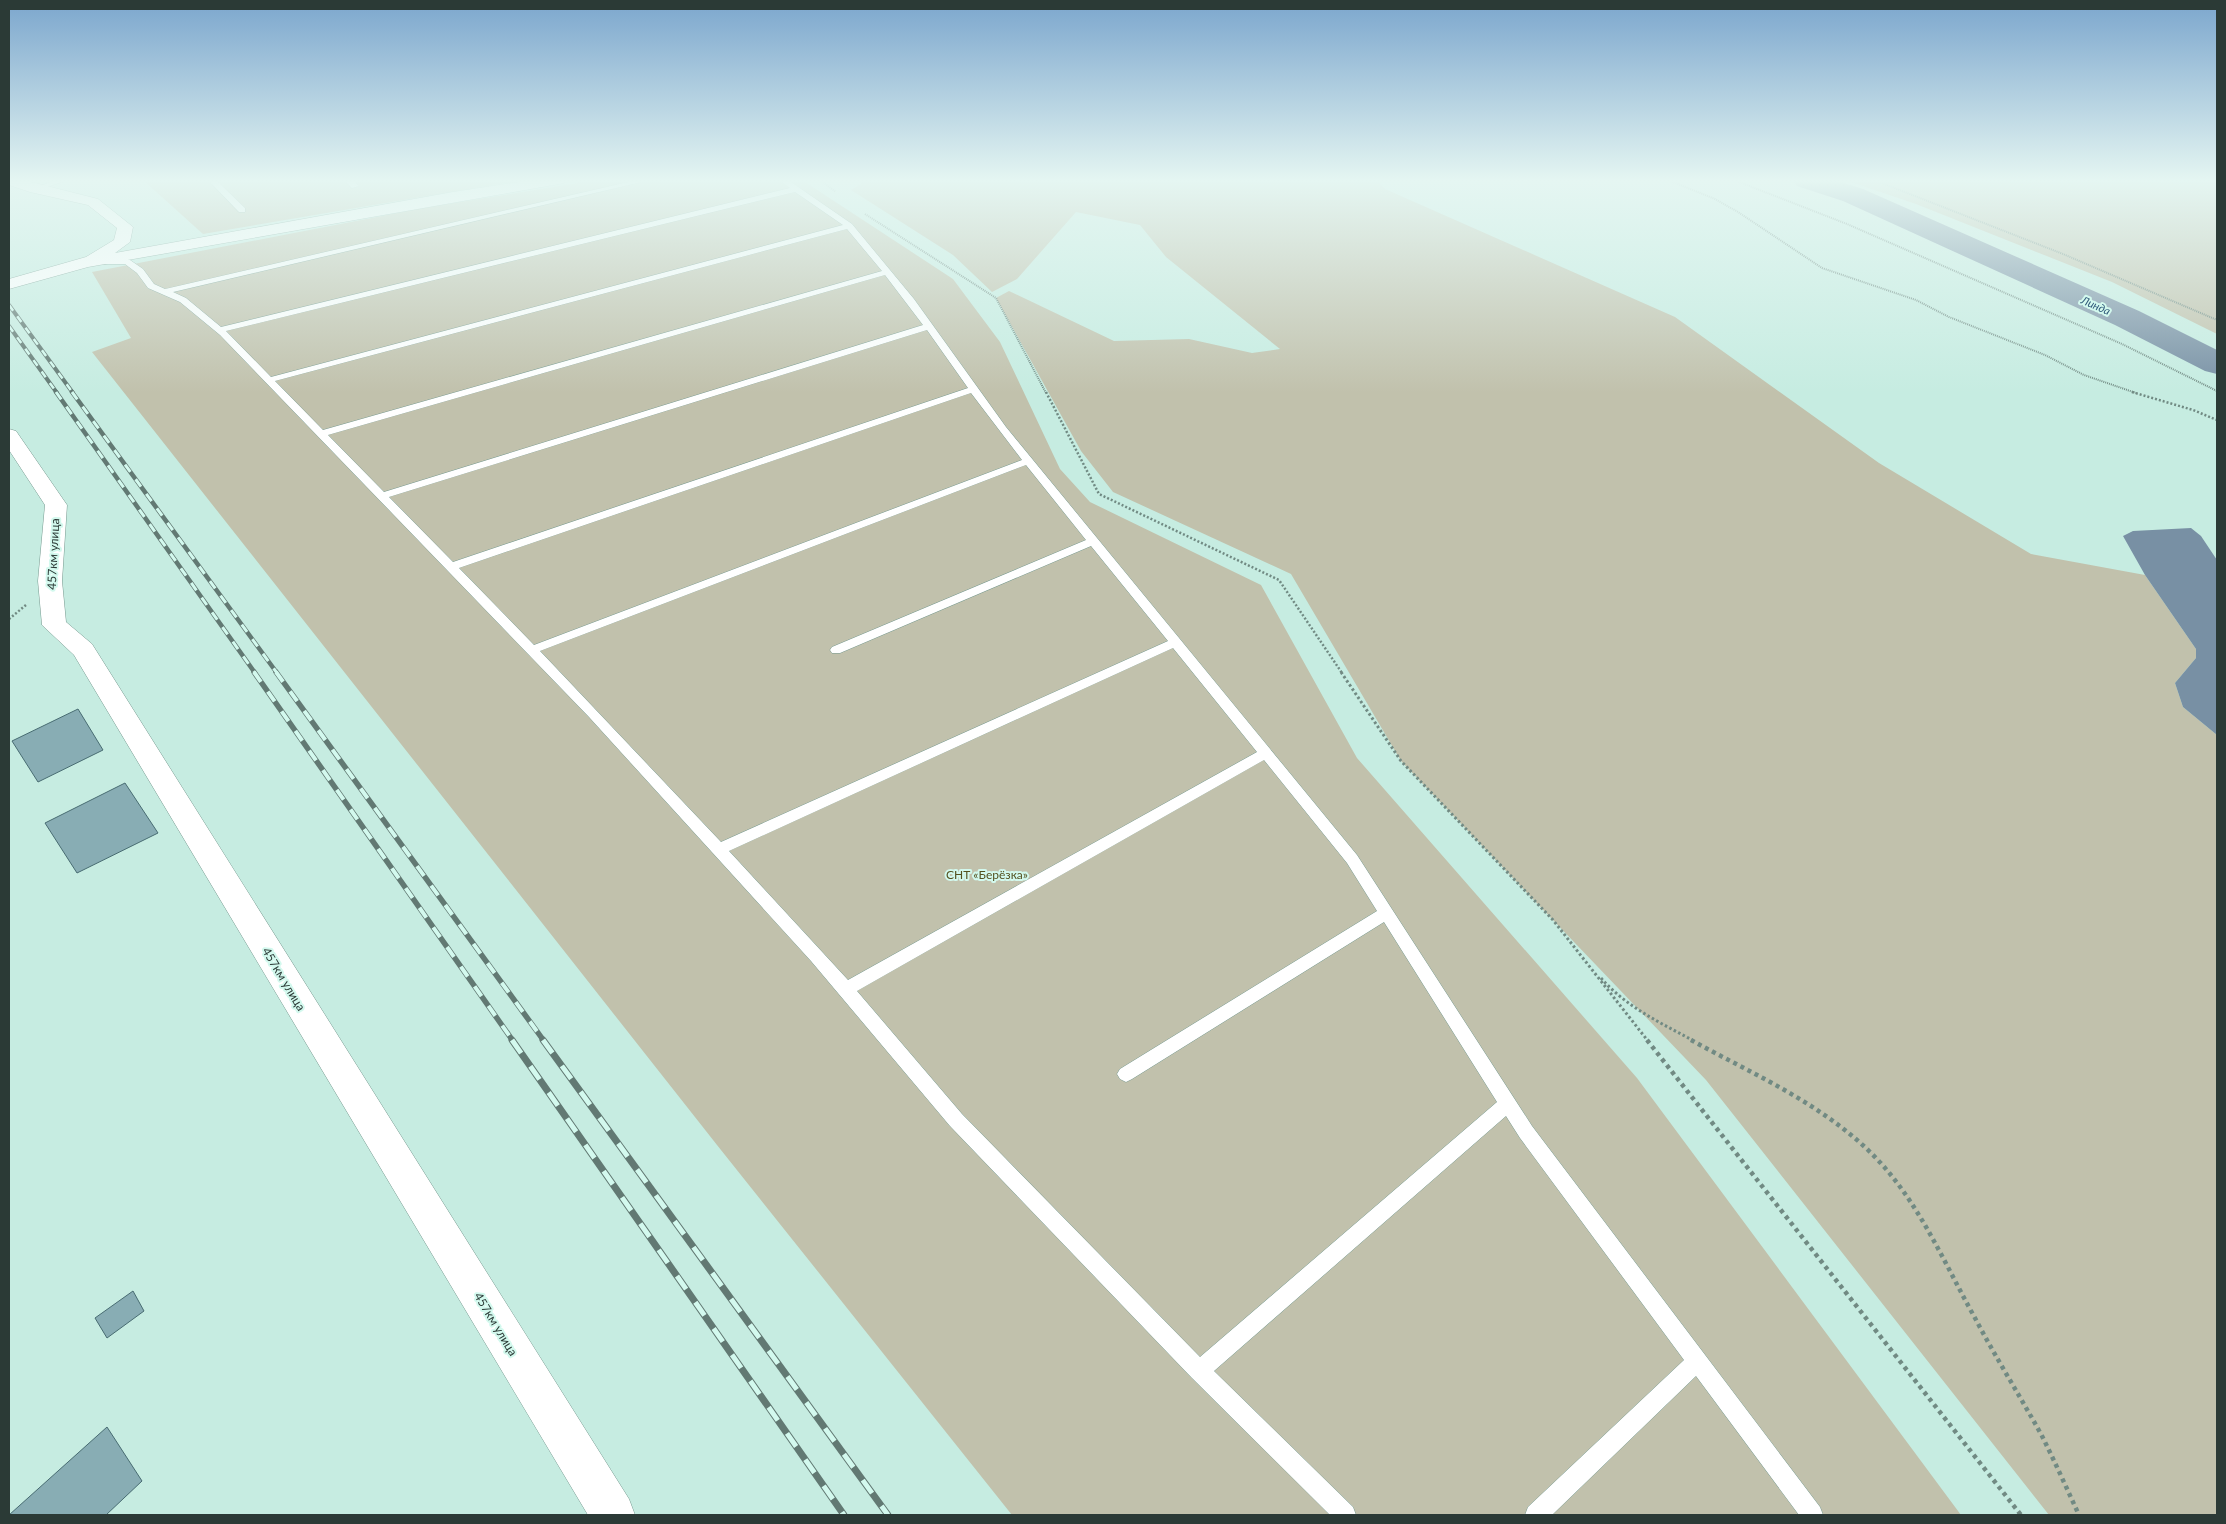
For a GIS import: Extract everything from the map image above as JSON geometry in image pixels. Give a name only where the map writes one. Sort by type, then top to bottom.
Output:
[{"type":"street","points":[[86,262],[106,251]]},
{"type":"street","points":[[9,284],[86,262],[157,251]]},
{"type":"street","name":"457км улица","points":[[9,435],[56,505],[50,581],[54,624],[83,650],[613,1515]]},
{"type":"lane","points":[[164,292],[340,251]]},
{"type":"lane","points":[[219,330],[540,251]]},
{"type":"lane","points":[[269,380],[754,251]]},
{"type":"lane","points":[[870,251],[929,326],[973,389],[1028,461],[1352,859],[1526,1132],[1812,1515]]},
{"type":"lane","points":[[86,262],[127,262],[140,271],[151,286],[183,300],[219,330],[594,714],[817,956],[956,1120],[1199,1371],[1345,1515]]},
{"type":"lane","points":[[321,434],[887,272]]},
{"type":"lane","points":[[382,496],[929,326]]},
{"type":"lane","points":[[450,567],[973,389]]},
{"type":"lane","points":[[532,650],[1028,461]]},
{"type":"lane","points":[[836,650],[1094,541]]},
{"type":"lane","points":[[718,850],[1176,642]]},
{"type":"lane","points":[[845,990],[1266,753]]},
{"type":"lane","points":[[1126,1074],[1386,913]]},
{"type":"lane","points":[[1199,1371],[1508,1103]]},
{"type":"lane","points":[[1536,1515],[1697,1361]]},
{"type":"path","points":[[923,251],[996,298],[1099,494],[1279,580],[1401,761],[1552,920],[2021,1515]]},
{"type":"path","points":[[1797,251],[1822,268],[1916,300],[1949,317],[2045,355],[2084,375],[2121,389],[2193,410],[2217,420]]},
{"type":"path","points":[[1909,251],[2087,329],[2217,391]]},
{"type":"path","points":[[2056,251],[2217,320]]},
{"type":"path","points":[[1579,954],[1613,992],[1644,1014],[1682,1037],[1705,1047],[1798,1098],[1833,1121],[1868,1150],[1898,1185],[1926,1224],[1974,1318],[2042,1437],[2079,1515]]},
{"type":"green space","name":"СНТ «Берёзка»","points":[[200,251],[910,251],[953,279],[1000,342],[1060,469],[1090,502],[1261,585],[1357,758],[1637,1078],[1961,1515],[1012,1515],[717,1145],[92,352],[131,338],[92,272]]},
{"type":"green space","points":[[947,251],[1042,251],[1017,279],[992,292]]},
{"type":"green space","points":[[1161,251],[1526,251],[1675,317],[1879,463],[2031,554],[2145,575],[2196,649],[2196,658],[2175,683],[2183,707],[2217,735],[2217,1515],[2049,1515],[1706,1080],[1401,761],[1291,574],[1113,492],[1081,451],[996,298],[1009,291],[1114,341],[1189,339],[1252,353],[1280,349]]},
{"type":"green space","points":[[2034,251],[2217,251],[2217,334],[2112,282]]},
{"type":"water","points":[[2191,528],[2201,536],[2217,560],[2217,735],[2183,707],[2175,683],[2196,658],[2196,649],[2145,575],[2123,536],[2133,531]]},
{"type":"building","points":[[78,709],[103,750],[38,782],[12,741]]},
{"type":"building","points":[[125,783],[158,833],[77,873],[45,823]]},
{"type":"building","points":[[133,1291],[144,1311],[107,1338],[95,1318]]},
{"type":"building","points":[[107,1427],[142,1481],[106,1515],[9,1515]]},
{"type":"waterway","name":"Линда","points":[[1978,251],[2127,318],[2217,364]]},
{"type":"railway","points":[[9,305],[73,393]]},
{"type":"railway","points":[[9,326],[57,393]]},
{"type":"railway","points":[[56,392],[255,673]]},
{"type":"railway","points":[[72,392],[277,673]]},
{"type":"railway","points":[[254,672],[513,1041]]},
{"type":"railway","points":[[276,672],[544,1041]]},
{"type":"railway","points":[[512,1040],[844,1515]]},
{"type":"railway","points":[[543,1040],[888,1515]]}]
